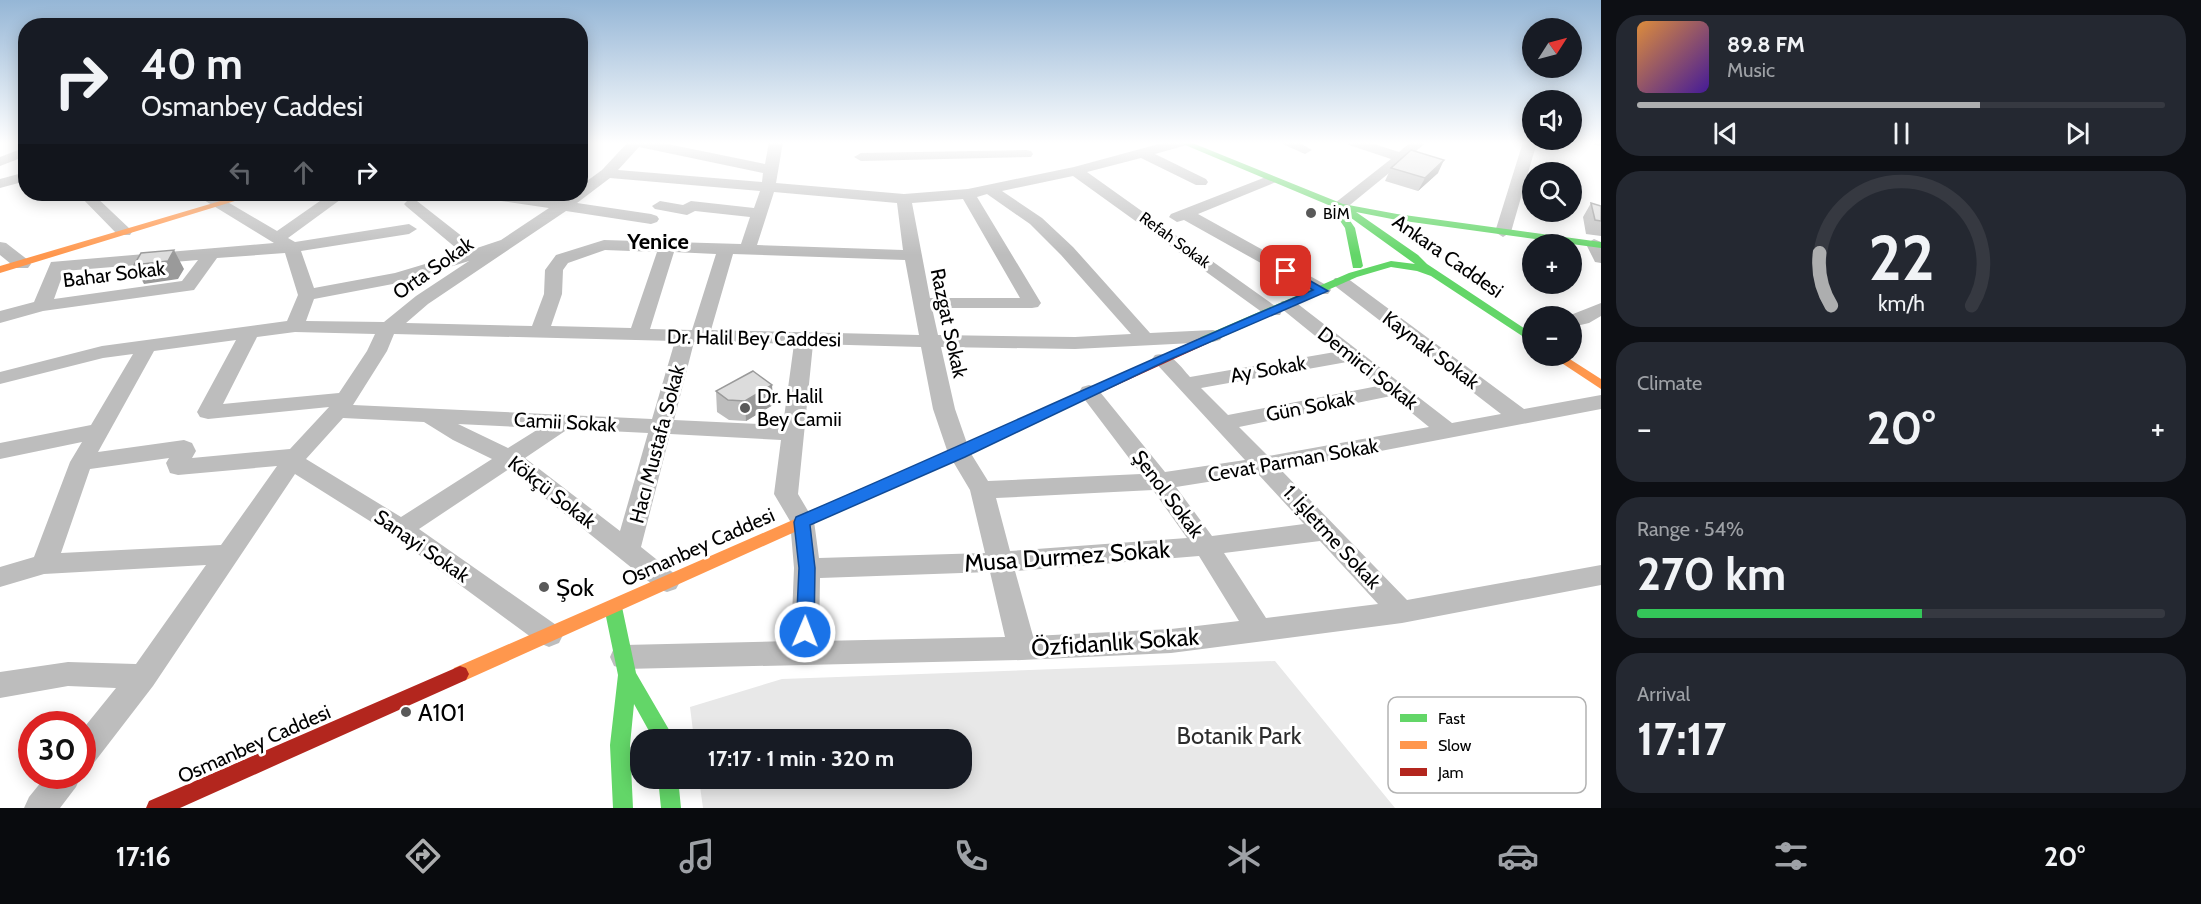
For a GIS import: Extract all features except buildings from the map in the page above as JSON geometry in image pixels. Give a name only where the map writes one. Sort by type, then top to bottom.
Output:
[{"type":"street","points":[[638,247],[655,213],[679,180]]},
{"type":"street","points":[[685,180],[904,199],[968,194],[1031,180]]},
{"type":"street","points":[[747,249],[770,180]]},
{"type":"street","name":"Refah Sokak","points":[[1089,180],[1280,308]]},
{"type":"street","points":[[1196,180],[1201,182]]},
{"type":"street","points":[[1156,225],[1269,180]]},
{"type":"street","points":[[1273,180],[1339,208],[1503,232],[1599,249]]},
{"type":"street","points":[[1339,208],[1373,180]]},
{"type":"street","points":[[1503,232],[1519,180]]},
{"type":"street","points":[[989,189],[1036,221],[1059,243],[1093,278],[1145,339]]},
{"type":"street","points":[[922,303],[1032,303],[968,194]]},
{"type":"street","name":"Razgat Sokak","points":[[904,199],[912,255],[944,409],[960,453],[982,490],[1022,648]]},
{"type":"street","points":[[92,201],[123,232]]},
{"type":"street","points":[[215,201],[292,247],[307,296],[295,326]]},
{"type":"street","points":[[55,260],[123,232],[230,201]]},
{"type":"street","points":[[277,238],[329,201]]},
{"type":"street","points":[[528,201],[563,207],[655,213],[687,210],[691,206],[760,213]]},
{"type":"street","name":"Orta Sokak","points":[[386,330],[422,300],[570,201]]},
{"type":"street","points":[[412,204],[474,254]]},
{"type":"street","points":[[1339,208],[1362,228],[1363,257],[1350,274]]},
{"type":"street","name":"Ankara Caddesi","points":[[1339,208],[1362,228],[1522,328]]},
{"type":"street","points":[[1186,214],[1322,291]]},
{"type":"street","points":[[1362,228],[1397,217]]},
{"type":"street","points":[[1350,274],[1362,228]]},
{"type":"street","points":[[0,270],[22,264],[55,260],[211,254],[292,247],[409,229]]},
{"type":"street","points":[[307,296],[398,279],[507,244]]},
{"type":"street","points":[[539,333],[553,294],[554,270],[562,259],[604,245],[912,255]]},
{"type":"street","points":[[0,247],[22,264]]},
{"type":"street","points":[[638,335],[668,248]]},
{"type":"street","name":"Hacı Mustafa Sokak","points":[[627,551],[692,336],[726,249]]},
{"type":"street","name":"Bahar Sokak","points":[[0,317],[42,306],[188,286],[211,254]]},
{"type":"street","name":"Bahar Sokak","points":[[42,306],[55,260]]},
{"type":"street","name":"Osmanbey Caddesi","points":[[156,808],[960,453],[1213,336],[1322,291],[1350,274],[1391,264],[1419,268],[1435,274]]},
{"type":"street","name":"Kaynak Sokak","points":[[1350,274],[1520,417]]},
{"type":"street","name":"Demirci Sokak","points":[[1280,308],[1351,355],[1448,431]]},
{"type":"street","points":[[1582,319],[1601,308]]},
{"type":"street","name":"Dr. Halil Bey Caddesi","points":[[0,378],[102,352],[295,326],[386,330],[1075,343],[1213,336]]},
{"type":"street","points":[[96,736],[143,677],[294,459],[343,405],[377,351],[386,330]]},
{"type":"street","name":"Camii Sokak","points":[[250,331],[208,412],[343,405],[429,416],[792,433]]},
{"type":"street","points":[[804,339],[786,494],[802,522],[807,568],[805,654]]},
{"type":"street","points":[[44,564],[81,462],[148,345]]},
{"type":"street","name":"Ay Sokak","points":[[1186,384],[1351,355]]},
{"type":"street","name":"1. İşletme Sokak","points":[[1162,359],[1266,466],[1402,612]]},
{"type":"street","points":[[1572,366],[1601,385]]},
{"type":"street","name":"Gün Sokak","points":[[1224,423],[1395,390]]},
{"type":"street","name":"Şenol Sokak","points":[[1089,392],[1160,481],[1206,546],[1260,631]]},
{"type":"street","name":"Cevat Parman Sokak","points":[[982,490],[1160,481],[1266,466],[1601,402]]},
{"type":"street","name":"Kökçü Sokak","points":[[429,416],[461,435],[510,458],[667,582]]},
{"type":"street","points":[[401,530],[564,422]]},
{"type":"street","points":[[0,451],[99,431]]},
{"type":"street","points":[[81,462],[184,448],[185,451],[177,463],[178,467],[294,459]]},
{"type":"street","name":"Sanayi Sokak","points":[[294,459],[401,530],[549,635]]},
{"type":"street","name":"Musa Durmez Sokak","points":[[807,568],[1002,562],[1206,546],[1326,531]]},
{"type":"street","points":[[0,577],[44,564],[228,554]]},
{"type":"street","name":"Özfidanlık Sokak","points":[[625,666],[805,654],[1171,641],[1402,612],[1601,575]]},
{"type":"street","points":[[613,607],[625,666],[620,745],[623,808]]},
{"type":"street","points":[[625,666],[659,729]]},
{"type":"street","points":[[0,685],[68,674],[143,677]]},
{"type":"street","points":[[40,808],[55,789]]},
{"type":"street","points":[[669,789],[671,808]]},
{"type":"green space","name":"Botanik Park","points":[[1275,661],[1395,808],[703,808],[700,789],[972,789],[972,729],[693,729],[690,707],[782,679]]},
{"type":"traffic: fast","points":[[1275,180],[1340,206],[1397,217],[1601,245]]},
{"type":"traffic: fast","points":[[1337,209],[1350,228],[1357,266]]},
{"type":"traffic: fast","points":[[1351,213],[1414,257],[1423,266],[1522,332]]},
{"type":"traffic: fast","points":[[1205,340],[1353,275],[1391,264],[1419,268],[1435,274]]},
{"type":"traffic: fast","points":[[613,607],[627,675],[620,745],[623,808]]},
{"type":"traffic: fast","points":[[627,675],[659,729]]},
{"type":"traffic: fast","points":[[669,789],[671,808]]},
{"type":"traffic: slow","points":[[0,270],[230,201]]},
{"type":"traffic: slow","points":[[1572,366],[1601,385]]},
{"type":"traffic: slow","points":[[460,674],[843,504]]},
{"type":"traffic: jam","points":[[843,504],[1205,340]]},
{"type":"traffic: jam","points":[[156,808],[460,674]]},
{"type":"place","name":"BİM","points":[[1311,213]]},
{"type":"place","name":"Dr. Halil Bey Camii","points":[[745,408]]},
{"type":"place","name":"Şok","points":[[544,587]]},
{"type":"place","name":"A101","points":[[406,712]]},
{"type":"district","name":"Yenice","points":[[658,241]]},
{"type":"route","points":[[805,632],[807,568],[802,522],[960,453],[1213,336],[1322,291],[1286,271]]}]
